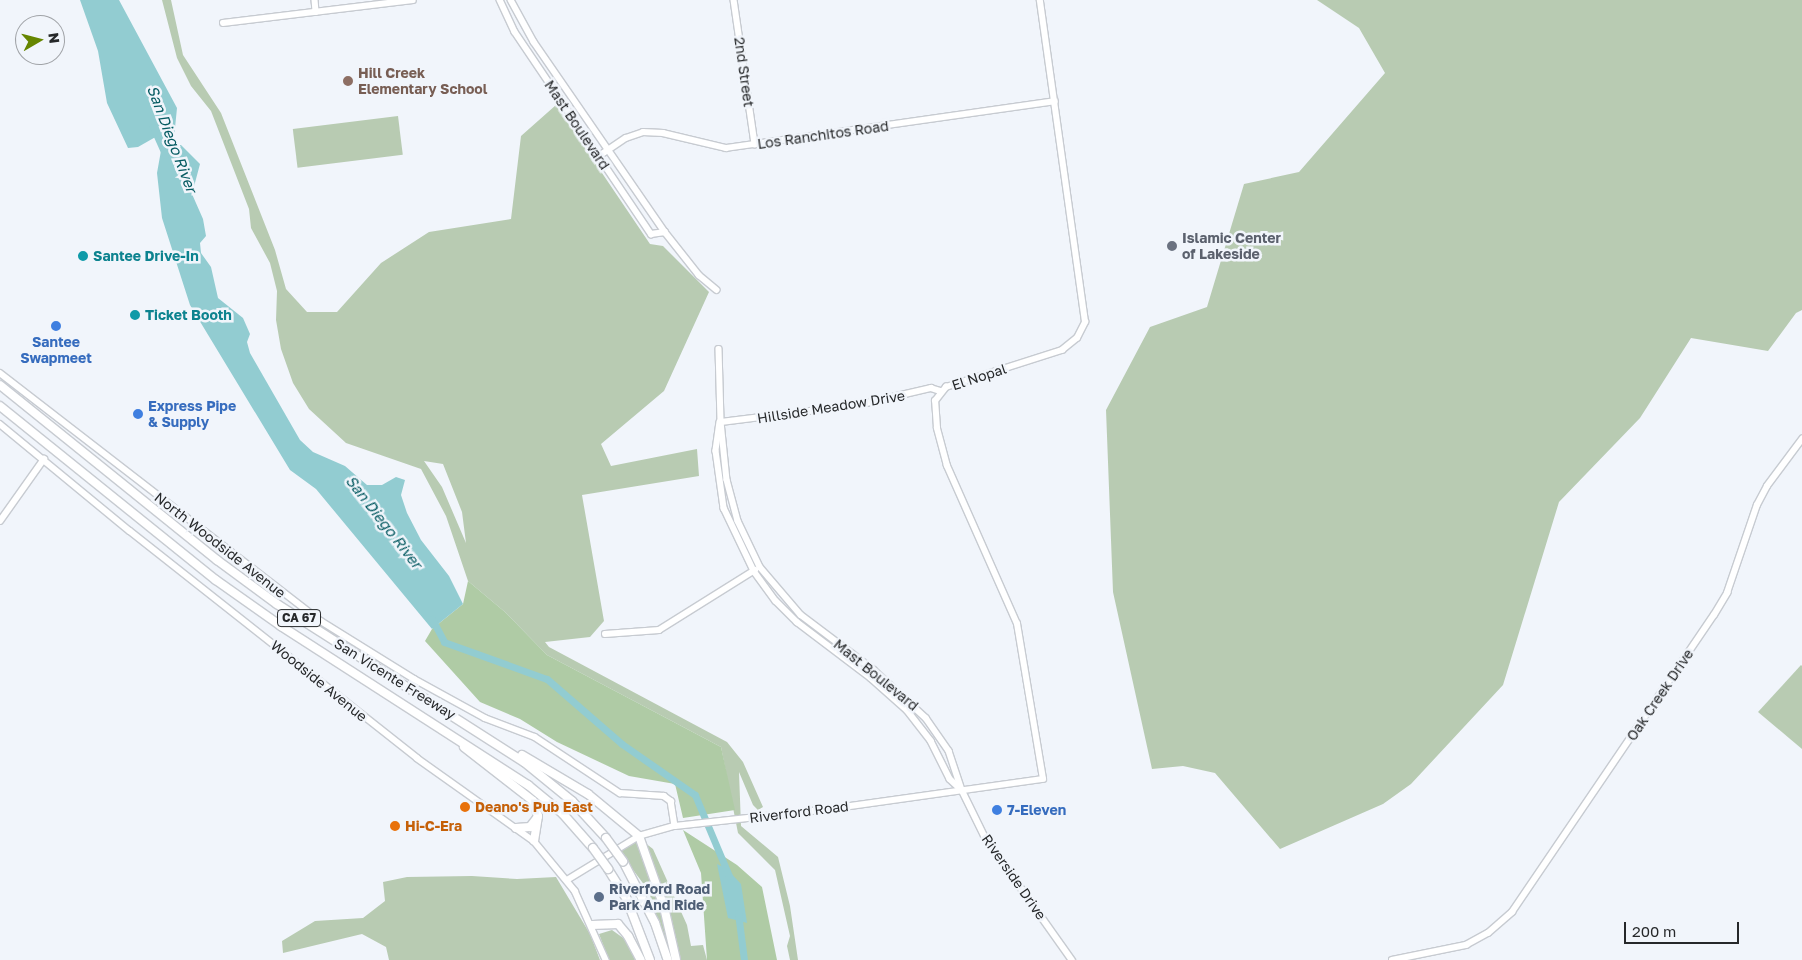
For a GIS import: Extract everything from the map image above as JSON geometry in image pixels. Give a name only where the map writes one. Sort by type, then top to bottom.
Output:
[{"type":"highway","name":"San Vicente Freeway","points":[[0,385],[217,560],[270,599],[486,736],[558,787],[606,838],[624,862],[655,923],[668,960]]},
{"type":"highway","name":"San Vicente Freeway","points":[[0,406],[216,580],[528,785],[563,814],[593,848],[608,869],[626,900],[650,960]]},
{"type":"highway","points":[[437,726],[527,794],[538,816],[534,841]]},
{"type":"highway","points":[[486,736],[588,794],[639,836],[664,907],[676,960]]},
{"type":"highway","points":[[516,828],[530,827],[538,816]]},
{"type":"highway","points":[[592,924],[618,924],[628,936],[641,960]]},
{"type":"street","points":[[315,0],[316,12]]},
{"type":"street","points":[[223,23],[412,0]]},
{"type":"street","name":"Mast Boulevard","points":[[500,0],[515,32],[651,234],[665,232]]},
{"type":"street","name":"Mast Boulevard","points":[[511,0],[534,42],[665,232],[699,275],[717,290]]},
{"type":"street","name":"2nd Street","points":[[734,0],[755,144]]},
{"type":"street","name":"El Nopal","points":[[1040,0],[1085,316],[1081,332],[1062,350],[940,391],[935,401],[942,450],[1017,624],[1043,779]]},
{"type":"street","name":"Los Ranchitos Road","points":[[599,156],[630,136],[652,132],[719,147],[755,144],[1055,101]]},
{"type":"street","points":[[719,349],[720,422]]},
{"type":"street","name":"North Woodside Avenue","points":[[0,373],[322,621],[477,714],[535,737],[620,793],[664,796],[671,801],[674,826]]},
{"type":"street","name":"Hillside Meadow Drive","points":[[720,422],[858,405],[931,388],[940,391]]},
{"type":"street","name":"Mast Boulevard","points":[[720,422],[732,505],[760,567],[802,615],[914,704],[940,736],[959,775],[962,790]]},
{"type":"street","name":"Mast Boulevard","points":[[720,422],[716,451],[724,508],[754,571],[797,622],[879,685],[920,726],[941,757],[950,779],[962,790]]},
{"type":"street","name":"Woodside Avenue","points":[[0,424],[130,531],[411,754],[534,841],[568,880],[592,924],[606,960]]},
{"type":"street","name":"Oak Creek Drive","points":[[1392,960],[1453,949],[1488,933],[1512,912],[1714,615],[1726,593],[1757,505],[1802,439]]},
{"type":"street","points":[[0,521],[44,459]]},
{"type":"street","points":[[605,634],[659,630],[760,567]]},
{"type":"street","points":[[879,685],[884,679]]},
{"type":"street","name":"Riverford Road","points":[[568,880],[639,836],[674,826],[750,818],[1043,779]]},
{"type":"street","name":"Riverside Drive","points":[[962,790],[985,837],[1072,960]]},
{"type":"green space","points":[[162,0],[171,0],[183,55],[221,113],[275,250],[286,289],[307,312],[337,312],[381,263],[429,232],[511,219],[521,136],[556,105],[650,244],[663,246],[709,292],[664,391],[601,444],[611,466],[697,449],[699,476],[582,495],[604,621],[590,637],[545,642],[549,647],[727,742],[743,762],[763,807],[758,810],[753,805],[739,772],[741,826],[778,857],[790,906],[798,960],[790,960],[787,946],[790,936],[775,870],[738,833],[721,747],[547,655],[505,612],[468,581],[446,516],[421,469],[346,443],[309,409],[293,383],[281,349],[276,320],[277,291],[270,263],[251,228],[249,209],[211,111],[191,86],[177,58]],"holes":[[[424,461],[443,464],[462,512],[466,543],[442,487]]]},
{"type":"green space","points":[[1317,0],[1802,0],[1802,310],[1796,313],[1768,351],[1691,338],[1640,418],[1559,502],[1503,685],[1411,784],[1383,804],[1280,849],[1215,773],[1183,766],[1152,769],[1113,592],[1106,410],[1150,327],[1207,307],[1244,184],[1299,172],[1385,73],[1359,28]]},
{"type":"green space","points":[[398,116],[403,155],[298,168],[293,129]]},
{"type":"green space","points":[[468,581],[505,612],[547,655],[721,747],[735,810],[683,818],[675,784],[629,776],[557,742],[520,719],[480,702],[425,641],[432,629],[463,604]]},
{"type":"green space","points":[[1802,666],[1802,749],[1758,712]]},
{"type":"green space","points":[[683,830],[737,865],[762,887],[777,960],[707,960],[701,873]]},
{"type":"green space","points":[[640,839],[653,849],[687,925],[691,946],[703,945],[707,960],[671,960],[648,890],[619,851]]},
{"type":"green space","points":[[472,876],[517,879],[556,877],[590,934],[600,960],[389,960],[386,947],[362,934],[283,953],[282,941],[315,921],[363,918],[385,901],[383,882],[407,877]]},
{"type":"green space","points":[[612,930],[626,940],[635,960],[609,960],[599,934]]},
{"type":"water","points":[[80,0],[119,0],[177,108],[174,138],[165,142],[159,135],[138,147],[128,148],[107,103],[98,51]]},
{"type":"water","points":[[162,145],[181,145],[200,164],[192,194],[203,219],[206,236],[200,243],[201,253],[211,267],[218,298],[243,318],[250,334],[247,342],[250,353],[300,440],[313,452],[345,466],[367,485],[382,485],[396,477],[405,480],[401,495],[407,513],[421,540],[449,576],[463,604],[432,629],[316,489],[290,470],[190,305],[162,218],[157,173]]},
{"type":"water","points":[[717,864],[727,869],[741,884],[747,923],[728,918]]},
{"type":"waterway","name":"San Diego River","points":[[153,127],[165,154]]},
{"type":"waterway","name":"San Diego River","points":[[432,619],[444,642],[547,679],[622,744],[695,795],[729,876]]},
{"type":"waterway","name":"San Diego River","points":[[738,913],[744,960]]},
{"type":"place","name":"Hill Creek Elementary School","points":[[348,81]]},
{"type":"place","name":"Islamic Center of Lakeside","points":[[1172,246]]},
{"type":"place","name":"Santee Drive-In","points":[[83,256]]},
{"type":"place","name":"Ticket Booth","points":[[135,315]]},
{"type":"place","name":"Santee Swapmeet","points":[[56,326]]},
{"type":"place","name":"Express Pipe & Supply","points":[[138,414]]},
{"type":"place","name":"Deano's Pub East","points":[[465,807]]},
{"type":"place","name":"7-Eleven","points":[[997,810]]},
{"type":"place","name":"Hi-C-Era","points":[[395,826]]},
{"type":"place","name":"Riverford Road Park And Ride","points":[[599,897]]}]
